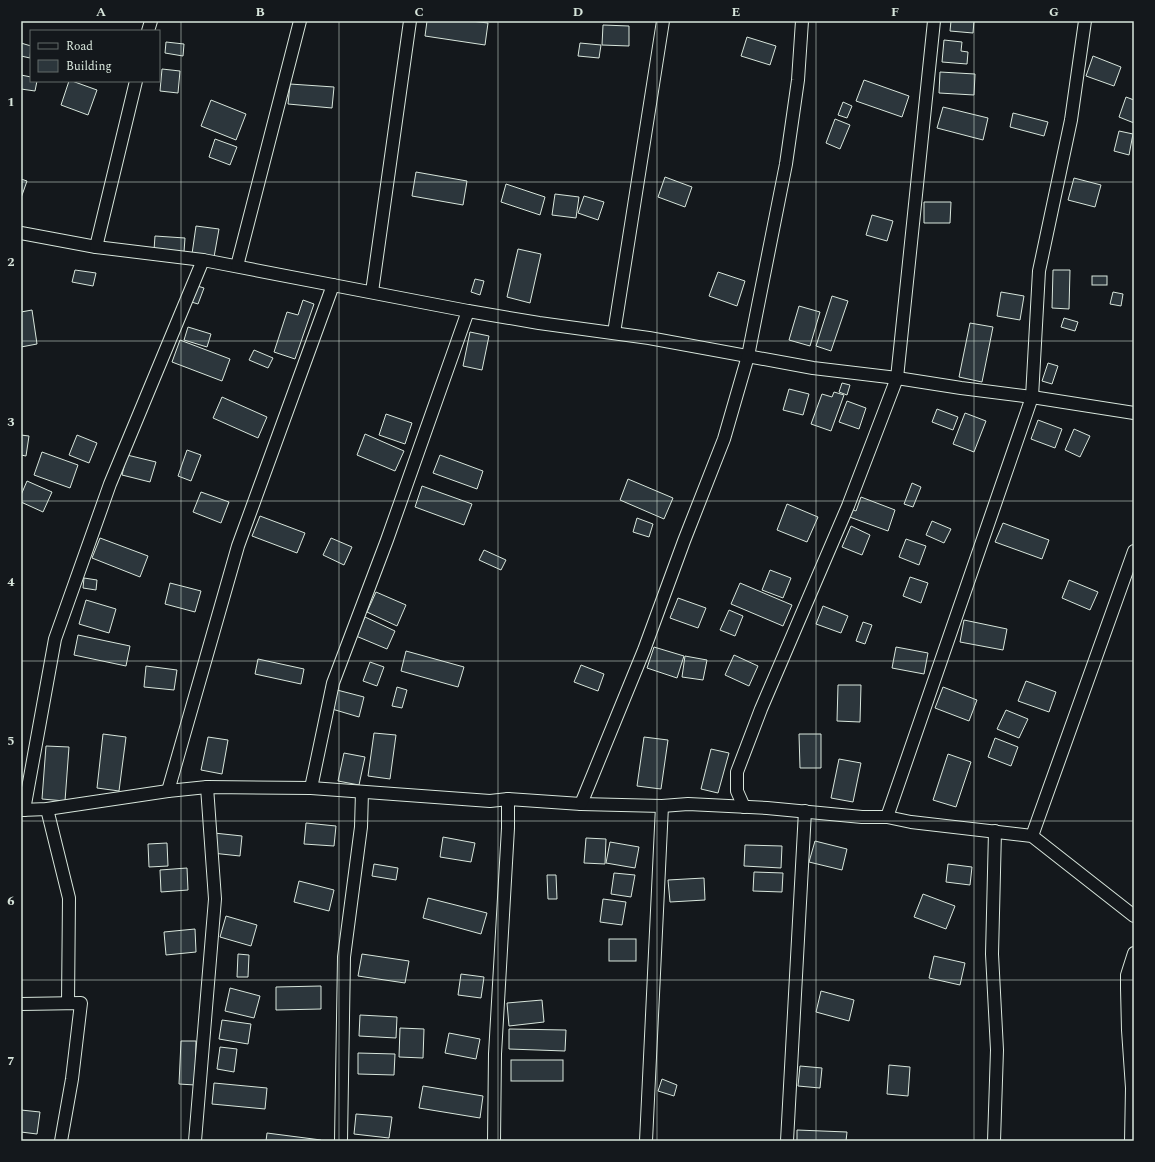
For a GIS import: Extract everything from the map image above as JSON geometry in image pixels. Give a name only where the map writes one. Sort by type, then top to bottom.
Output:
[{"type":"street","points":[[237,266],[300,21]]},
{"type":"street","points":[[372,292],[410,21]]},
{"type":"street","points":[[614,333],[663,21]]},
{"type":"street","points":[[581,804],[644,650],[684,541],[724,439],[748,356],[786,164],[798,80],[802,21]]},
{"type":"street","points":[[744,807],[737,791],[737,772],[761,709],[848,506],[897,378],[934,21]]},
{"type":"street","points":[[887,818],[1032,397],[1039,271],[1071,120],[1085,21]]},
{"type":"street","points":[[96,247],[136,82]]},
{"type":"street","points":[[21,233],[96,247],[203,260],[468,311],[539,323],[648,338],[813,368],[897,378],[1134,413]]},
{"type":"street","points":[[203,260],[110,484],[55,639],[23,810],[47,809],[168,791],[207,787],[311,788],[490,801],[508,799],[581,804],[662,806],[688,804],[887,818],[1032,836],[1134,916]]},
{"type":"street","points":[[168,791],[238,546],[332,285]]},
{"type":"street","points":[[311,788],[333,683],[388,540],[468,311]]},
{"type":"street","points":[[1032,836],[1134,551]]},
{"type":"street","points":[[195,1141],[215,899],[207,787]]},
{"type":"street","points":[[341,1141],[344,957],[361,827],[362,792]]},
{"type":"street","points":[[494,1141],[496,1054],[508,828],[508,799]]},
{"type":"street","points":[[646,1141],[662,806]]},
{"type":"street","points":[[47,809],[69,898],[68,1002]]},
{"type":"street","points":[[787,1141],[805,812]]},
{"type":"street","points":[[994,1141],[997,1050],[992,954],[995,832]]},
{"type":"street","points":[[1131,1141],[1132,1088],[1128,1030],[1127,975],[1134,953]]},
{"type":"street","points":[[21,1004],[68,1002],[81,1003],[72,1079],[61,1141]]},
{"type":"building","points":[[427,21],[471,21],[488,23],[485,45],[425,36]]},
{"type":"building","points":[[951,21],[974,21],[973,33],[950,31]]},
{"type":"building","points":[[603,25],[629,26],[629,46],[602,45]]},
{"type":"building","points":[[747,37],[776,46],[770,65],[741,56]]},
{"type":"building","points":[[944,40],[962,42],[961,51],[968,52],[967,64],[942,62]]},
{"type":"building","points":[[166,42],[184,44],[183,56],[165,53]]},
{"type":"building","points":[[21,43],[30,46],[30,58],[21,56]]},
{"type":"building","points":[[580,43],[601,45],[599,58],[578,56]]},
{"type":"building","points":[[1093,56],[1121,67],[1114,86],[1086,76]]},
{"type":"building","points":[[162,69],[180,71],[178,93],[160,91]]},
{"type":"building","points":[[940,72],[975,74],[974,95],[939,93]]},
{"type":"building","points":[[21,75],[30,77],[30,82],[37,82],[35,91],[21,89]]},
{"type":"building","points":[[864,80],[909,96],[902,117],[856,101]]},
{"type":"building","points":[[69,82],[75,82],[97,90],[88,115],[61,105]]},
{"type":"building","points":[[290,84],[334,87],[332,108],[288,104]]},
{"type":"building","points":[[1126,97],[1134,100],[1134,123],[1119,117]]},
{"type":"building","points":[[211,100],[246,114],[236,140],[201,126]]},
{"type":"building","points":[[843,102],[852,106],[847,118],[838,115]]},
{"type":"building","points":[[943,107],[988,118],[983,140],[937,128]]},
{"type":"building","points":[[1013,113],[1048,122],[1044,136],[1010,127]]},
{"type":"building","points":[[835,119],[850,125],[840,149],[826,143]]},
{"type":"building","points":[[1119,131],[1133,134],[1129,155],[1114,151]]},
{"type":"building","points":[[215,139],[237,147],[230,165],[209,157]]},
{"type":"building","points":[[416,172],[467,181],[463,205],[412,196]]},
{"type":"building","points":[[665,177],[692,187],[685,207],[658,197]]},
{"type":"building","points":[[1074,178],[1101,185],[1095,207],[1068,200]]},
{"type":"building","points":[[21,179],[27,181],[21,198]]},
{"type":"building","points":[[506,184],[545,197],[540,215],[501,202]]},
{"type":"building","points":[[555,194],[579,197],[576,218],[552,215]]},
{"type":"building","points":[[584,196],[604,202],[598,220],[578,213]]},
{"type":"building","points":[[924,202],[951,202],[950,223],[924,223]]},
{"type":"building","points":[[872,215],[893,221],[887,241],[866,235]]},
{"type":"building","points":[[196,226],[219,229],[214,257],[192,254]]},
{"type":"building","points":[[155,236],[185,238],[184,252],[154,250]]},
{"type":"building","points":[[518,249],[541,254],[530,303],[507,297]]},
{"type":"building","points":[[75,270],[96,273],[93,286],[72,282]]},
{"type":"building","points":[[1053,270],[1070,270],[1069,309],[1052,308]]},
{"type":"building","points":[[718,272],[745,281],[737,306],[709,296]]},
{"type":"building","points":[[1092,276],[1107,276],[1107,285],[1092,285]]},
{"type":"building","points":[[475,279],[484,281],[480,295],[471,292]]},
{"type":"building","points":[[194,285],[204,288],[198,304],[188,301]]},
{"type":"building","points":[[1001,292],[1024,296],[1020,320],[997,316]]},
{"type":"building","points":[[1113,292],[1123,294],[1121,306],[1110,304]]},
{"type":"building","points":[[832,296],[848,301],[831,351],[816,346]]},
{"type":"building","points":[[303,300],[314,304],[295,359],[274,352],[287,312],[298,315]]},
{"type":"building","points":[[799,306],[820,312],[810,346],[789,340]]},
{"type":"building","points":[[32,310],[37,344],[21,347],[21,312]]},
{"type":"building","points":[[1064,318],[1078,322],[1075,331],[1061,327]]},
{"type":"building","points":[[970,323],[993,327],[982,382],[959,377]]},
{"type":"building","points":[[188,327],[211,334],[207,347],[184,340]]},
{"type":"building","points":[[470,332],[489,336],[482,370],[463,366]]},
{"type":"building","points":[[180,340],[230,359],[222,381],[172,362]]},
{"type":"building","points":[[254,350],[273,358],[268,368],[249,360]]},
{"type":"building","points":[[1048,363],[1058,366],[1052,384],[1042,381]]},
{"type":"building","points":[[842,383],[850,385],[847,395],[839,392]]},
{"type":"building","points":[[789,389],[809,394],[803,415],[783,410]]},
{"type":"building","points":[[834,392],[844,395],[831,431],[811,424],[822,394],[832,397]]},
{"type":"building","points":[[222,397],[267,417],[258,438],[213,418]]},
{"type":"building","points":[[847,401],[866,408],[859,429],[839,422]]},
{"type":"building","points":[[937,409],[958,417],[953,430],[932,422]]},
{"type":"building","points":[[965,413],[986,421],[974,452],[953,444]]},
{"type":"building","points":[[386,414],[412,423],[405,444],[379,435]]},
{"type":"building","points":[[1038,420],[1062,429],[1055,448],[1031,439]]},
{"type":"building","points":[[1074,429],[1090,436],[1080,457],[1065,450]]},
{"type":"building","points":[[365,434],[404,451],[395,471],[357,455]]},
{"type":"building","points":[[21,435],[29,436],[26,456],[21,455]]},
{"type":"building","points":[[77,435],[97,443],[89,463],[69,455]]},
{"type":"building","points":[[187,450],[201,455],[191,481],[178,476]]},
{"type":"building","points":[[42,452],[78,465],[70,488],[34,475]]},
{"type":"building","points":[[127,455],[156,462],[150,482],[122,475]]},
{"type":"building","points":[[440,455],[483,471],[477,489],[433,473]]},
{"type":"building","points":[[628,479],[673,498],[664,519],[620,500]]},
{"type":"building","points":[[27,481],[52,492],[43,512],[21,502],[21,495]]},
{"type":"building","points":[[912,483],[921,487],[913,507],[904,504]]},
{"type":"building","points":[[422,486],[472,504],[464,525],[415,507]]},
{"type":"building","points":[[201,492],[229,502],[221,523],[193,512]]},
{"type":"building","points":[[861,497],[895,510],[888,531],[847,516],[849,508],[856,511]]},
{"type":"building","points":[[787,504],[818,517],[807,542],[777,530]]},
{"type":"building","points":[[260,516],[305,533],[297,553],[252,536]]},
{"type":"building","points":[[637,518],[653,524],[649,537],[633,532]]},
{"type":"building","points":[[932,521],[951,529],[944,543],[926,535]]},
{"type":"building","points":[[1003,523],[1049,540],[1042,559],[995,542]]},
{"type":"building","points":[[851,526],[870,535],[862,555],[842,547]]},
{"type":"building","points":[[100,538],[148,556],[140,577],[92,558]]},
{"type":"building","points":[[331,538],[352,547],[344,565],[323,555]]},
{"type":"building","points":[[906,539],[926,546],[919,565],[899,557]]},
{"type":"building","points":[[484,550],[506,560],[501,570],[479,560]]},
{"type":"building","points":[[770,570],[791,578],[783,598],[762,590]]},
{"type":"building","points":[[910,577],[928,583],[921,603],[903,596]]},
{"type":"building","points":[[84,578],[97,580],[96,590],[83,588]]},
{"type":"building","points":[[1069,580],[1098,592],[1090,610],[1062,598]]},
{"type":"building","points":[[170,583],[201,591],[195,612],[165,604]]},
{"type":"building","points":[[740,583],[792,605],[783,626],[731,604]]},
{"type":"building","points":[[376,592],[406,605],[397,626],[367,612]]},
{"type":"building","points":[[678,598],[706,608],[698,628],[670,618]]},
{"type":"building","points":[[86,600],[116,609],[109,633],[79,624]]},
{"type":"building","points":[[823,606],[848,616],[841,633],[816,624]]},
{"type":"building","points":[[729,610],[743,616],[735,636],[720,630]]},
{"type":"building","points":[[365,617],[395,631],[387,649],[356,636]]},
{"type":"building","points":[[964,620],[1007,629],[1003,650],[960,642]]},
{"type":"building","points":[[863,622],[872,625],[865,644],[856,641]]},
{"type":"building","points":[[78,635],[130,646],[126,666],[74,655]]},
{"type":"building","points":[[654,647],[684,656],[677,678],[647,668]]},
{"type":"building","points":[[896,647],[928,653],[924,674],[892,668]]},
{"type":"building","points":[[406,651],[464,667],[458,687],[401,671]]},
{"type":"building","points":[[734,655],[758,666],[749,686],[725,675]]},
{"type":"building","points":[[685,656],[707,660],[703,680],[682,677]]},
{"type":"building","points":[[258,659],[304,669],[301,684],[255,674]]},
{"type":"building","points":[[370,662],[384,667],[377,686],[363,681]]},
{"type":"building","points":[[581,665],[604,674],[598,691],[574,682]]},
{"type":"building","points":[[146,666],[177,670],[174,690],[144,687]]},
{"type":"building","points":[[1026,681],[1056,692],[1049,712],[1018,701]]},
{"type":"building","points":[[838,685],[861,685],[860,722],[837,721]]},
{"type":"building","points":[[397,687],[407,690],[402,708],[392,706]]},
{"type":"building","points":[[943,687],[977,700],[969,721],[935,708]]},
{"type":"building","points":[[337,690],[364,697],[359,717],[332,709]]},
{"type":"building","points":[[1006,710],[1028,719],[1019,738],[997,729]]},
{"type":"building","points":[[374,733],[396,735],[390,779],[368,776]]},
{"type":"building","points":[[103,734],[126,737],[119,791],[97,788]]},
{"type":"building","points":[[799,734],[821,734],[821,768],[800,768]]},
{"type":"building","points":[[208,737],[228,740],[222,774],[201,770]]},
{"type":"building","points":[[644,737],[668,740],[661,789],[637,786]]},
{"type":"building","points":[[995,738],[1018,747],[1011,766],[988,757]]},
{"type":"building","points":[[46,746],[69,747],[65,801],[42,799]]},
{"type":"building","points":[[711,749],[729,753],[718,793],[701,789]]},
{"type":"building","points":[[344,753],[365,757],[359,785],[338,781]]},
{"type":"building","points":[[948,754],[971,762],[956,807],[933,800]]},
{"type":"building","points":[[839,759],[861,763],[853,802],[831,798]]},
{"type":"building","points":[[306,823],[336,826],[334,846],[304,844]]},
{"type":"building","points":[[214,833],[242,836],[240,856],[212,853]]},
{"type":"building","points":[[443,837],[475,843],[471,862],[440,857]]},
{"type":"building","points":[[586,838],[606,839],[605,864],[584,863]]},
{"type":"building","points":[[815,841],[847,849],[842,870],[809,862]]},
{"type":"building","points":[[610,842],[639,847],[635,868],[606,863]]},
{"type":"building","points":[[167,843],[168,866],[149,867],[148,844]]},
{"type":"building","points":[[745,845],[782,846],[781,868],[744,866]]},
{"type":"building","points":[[374,864],[398,868],[396,880],[372,876]]},
{"type":"building","points":[[948,864],[972,867],[970,885],[946,882]]},
{"type":"building","points":[[187,868],[188,890],[161,892],[160,870]]},
{"type":"building","points":[[754,872],[783,873],[782,892],[753,891]]},
{"type":"building","points":[[614,873],[635,875],[631,897],[611,894]]},
{"type":"building","points":[[547,875],[556,875],[557,899],[548,899]]},
{"type":"building","points":[[704,878],[705,900],[670,902],[668,880]]},
{"type":"building","points":[[299,881],[334,890],[329,911],[294,902]]},
{"type":"building","points":[[923,894],[955,906],[946,929],[914,917]]},
{"type":"building","points":[[428,898],[487,913],[481,934],[423,918]]},
{"type":"building","points":[[603,899],[626,902],[622,925],[600,922]]},
{"type":"building","points":[[226,916],[257,925],[251,946],[220,937]]},
{"type":"building","points":[[195,929],[196,952],[166,955],[164,932]]},
{"type":"building","points":[[609,939],[636,939],[636,961],[609,961]]},
{"type":"building","points":[[238,954],[249,955],[248,977],[237,977]]},
{"type":"building","points":[[362,954],[409,961],[405,983],[358,976]]},
{"type":"building","points":[[934,956],[965,963],[960,985],[929,978]]},
{"type":"building","points":[[461,974],[484,977],[481,998],[458,995]]},
{"type":"building","points":[[321,986],[321,1009],[276,1010],[276,987]]},
{"type":"building","points":[[230,988],[260,996],[254,1018],[225,1011]]},
{"type":"building","points":[[821,991],[854,1000],[849,1021],[816,1012]]},
{"type":"building","points":[[542,1000],[544,1022],[509,1026],[507,1003]]},
{"type":"building","points":[[360,1015],[397,1017],[396,1038],[359,1036]]},
{"type":"building","points":[[222,1020],[251,1024],[248,1044],[219,1039]]},
{"type":"building","points":[[400,1028],[424,1029],[423,1058],[399,1057]]},
{"type":"building","points":[[509,1029],[566,1030],[565,1051],[509,1049]]},
{"type":"building","points":[[449,1033],[480,1039],[476,1059],[445,1053]]},
{"type":"building","points":[[181,1041],[196,1041],[195,1085],[179,1084]]},
{"type":"building","points":[[220,1047],[237,1049],[234,1072],[217,1069]]},
{"type":"building","points":[[358,1053],[395,1054],[394,1075],[358,1074]]},
{"type":"building","points":[[511,1060],[563,1060],[563,1081],[511,1081]]},
{"type":"building","points":[[889,1065],[910,1067],[908,1096],[887,1094]]},
{"type":"building","points":[[800,1066],[822,1068],[820,1088],[798,1086]]},
{"type":"building","points":[[662,1079],[677,1085],[674,1096],[658,1091]]},
{"type":"building","points":[[214,1083],[267,1088],[265,1109],[212,1104]]},
{"type":"building","points":[[423,1086],[483,1096],[480,1118],[419,1108]]},
{"type":"building","points":[[21,1110],[40,1112],[37,1134],[21,1132]]},
{"type":"building","points":[[356,1114],[392,1117],[389,1138],[354,1134]]},
{"type":"building","points":[[797,1130],[847,1132],[846,1141],[797,1141]]},
{"type":"building","points":[[267,1133],[321,1140],[321,1141],[266,1141]]}]
